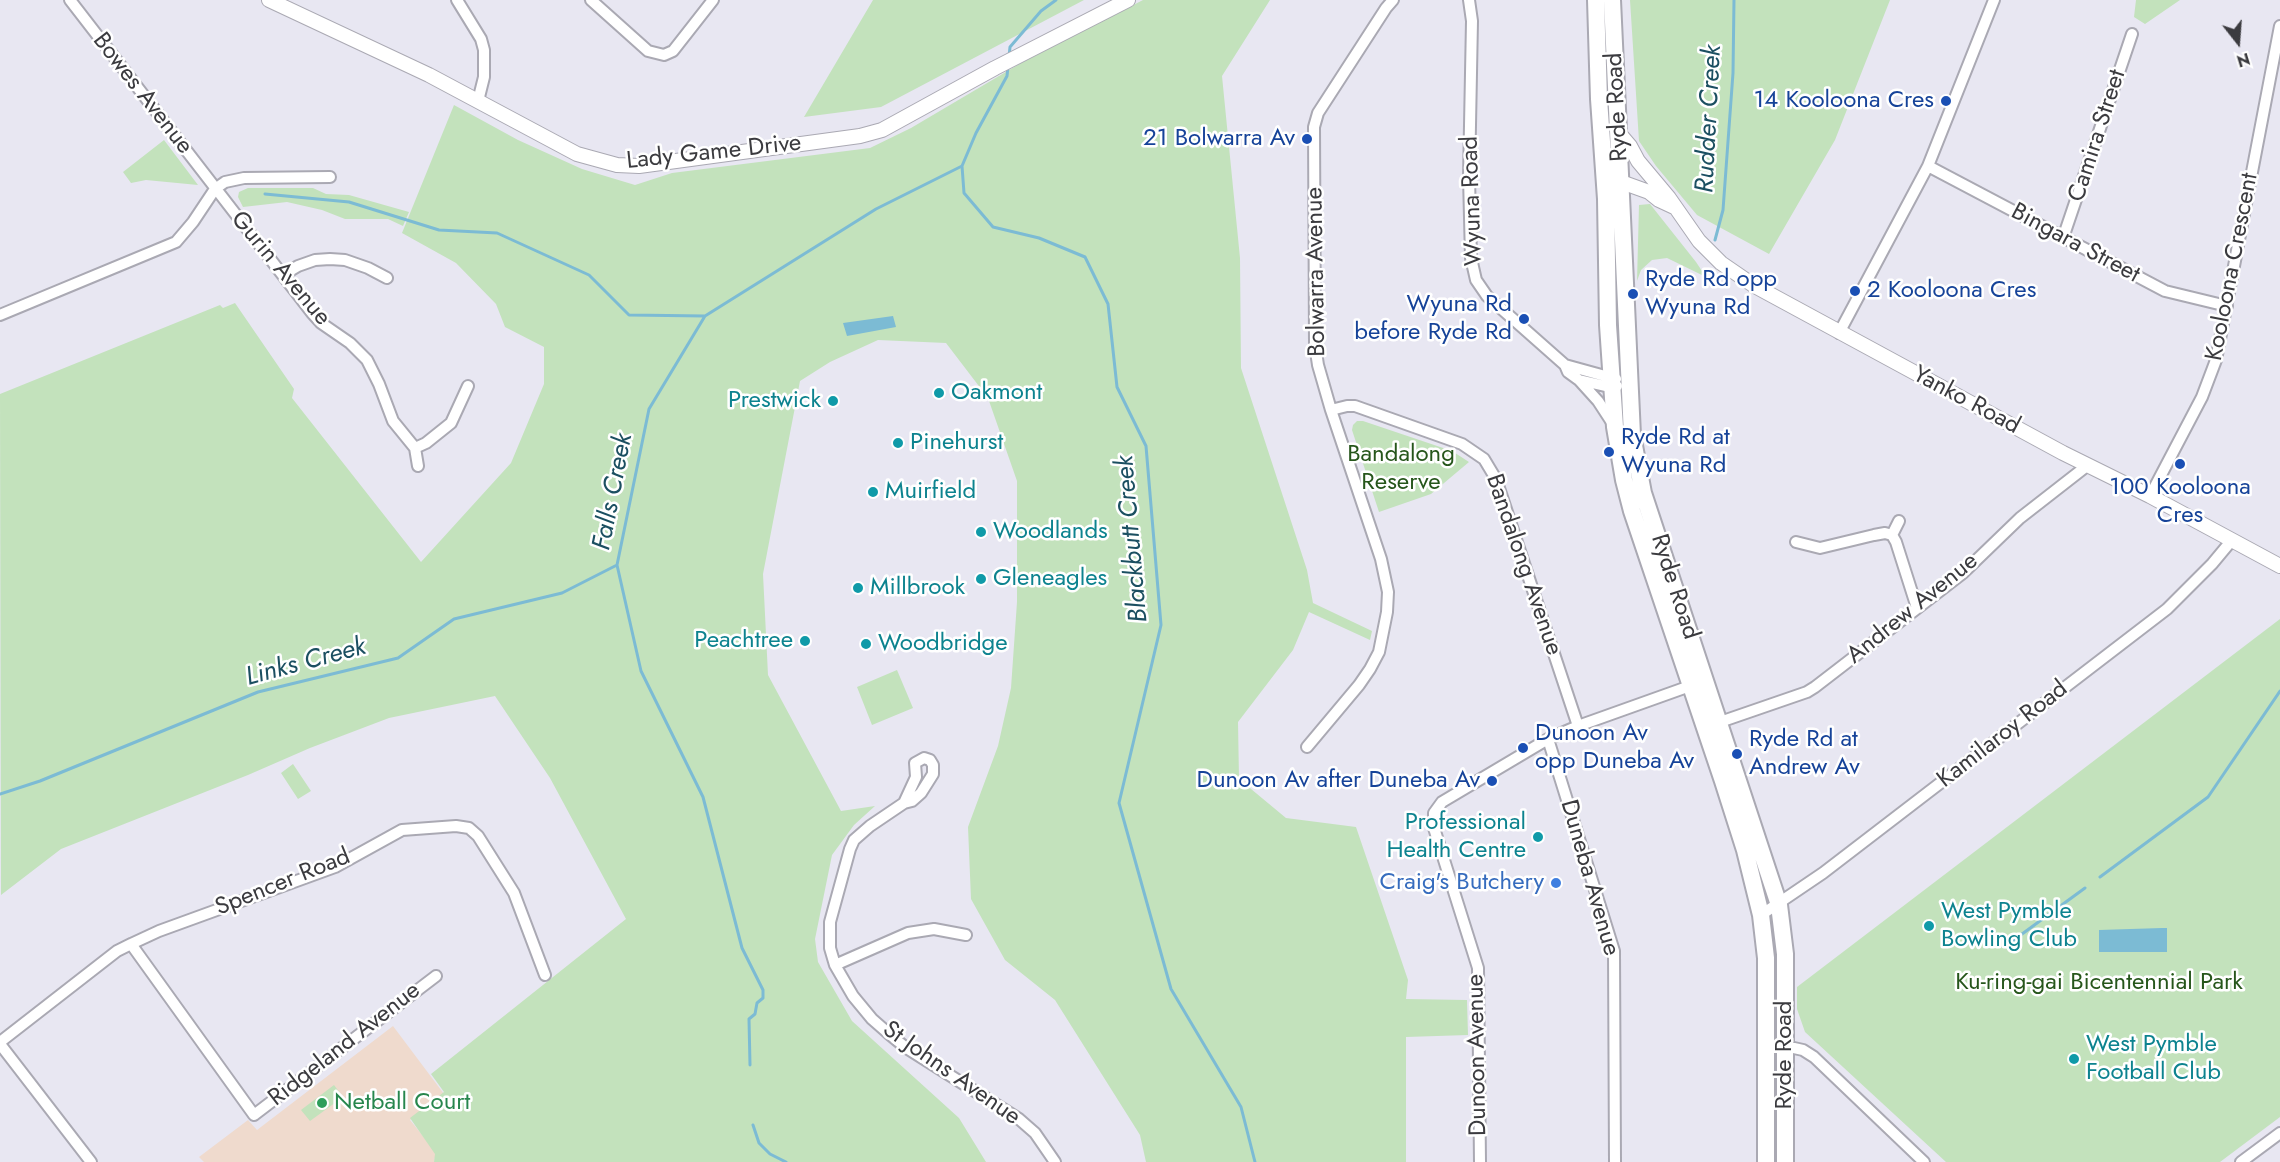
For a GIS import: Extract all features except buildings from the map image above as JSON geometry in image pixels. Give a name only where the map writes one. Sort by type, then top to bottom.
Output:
[{"type":"highway","name":"Ryde Road","points":[[1596,0],[1599,99],[1616,177]]},
{"type":"highway","name":"Ryde Road","points":[[1612,0],[1618,132],[1615,427],[1632,511],[1742,840],[1761,915],[1766,958],[1766,1162]]},
{"type":"highway","name":"Ryde Road","points":[[1617,382],[1632,435],[1644,493],[1779,905],[1785,954],[1785,1162]]},
{"type":"main road","name":"Lady Game Drive","points":[[268,0],[429,75],[577,154],[617,165],[639,166],[849,137],[882,130],[995,68],[1128,0]]},
{"type":"main road","name":"Yanko Road","points":[[1618,132],[1700,241],[1721,263],[1753,285],[1839,333],[2280,566]]},
{"type":"main road","points":[[1616,177],[1637,178],[1659,186]]},
{"type":"main road","name":"Yanko Road","points":[[1616,177],[1649,192],[1674,207]]},
{"type":"street","name":"Bowes Avenue","points":[[70,0],[215,189]]},
{"type":"street","points":[[457,0],[481,39],[484,50],[484,77],[478,101]]},
{"type":"street","points":[[591,0],[648,51],[664,55],[673,51],[713,0]]},
{"type":"street","name":"Bolwarra Avenue","points":[[1307,747],[1370,669],[1378,652],[1387,612],[1388,592],[1381,559],[1318,365],[1315,345],[1314,127],[1318,113],[1393,0]]},
{"type":"street","name":"Wyuna Road","points":[[1469,0],[1472,21],[1469,177],[1472,269],[1487,296],[1565,365],[1617,382]]},
{"type":"street","points":[[1839,333],[1928,166],[1994,0]]},
{"type":"street","name":"Kooloona Crescent","points":[[2150,496],[2210,379],[2216,360],[2280,26]]},
{"type":"street","name":"Camira Street","points":[[2063,238],[2132,34]]},
{"type":"street","name":"Bingara Street","points":[[1928,166],[2165,291],[2227,306]]},
{"type":"street","points":[[0,315],[177,242],[215,189],[225,182],[235,179],[330,177]]},
{"type":"street","name":"Gurin Avenue","points":[[215,189],[321,323],[350,343],[367,360],[380,384],[393,421],[415,448],[418,466]]},
{"type":"street","points":[[283,275],[315,260],[330,259],[345,260],[368,267],[387,278]]},
{"type":"street","name":"Wyuna Road","points":[[1565,365],[1568,372],[1579,380],[1598,401],[1615,427]]},
{"type":"street","points":[[1579,380],[1605,386],[1617,382]]},
{"type":"street","points":[[415,448],[426,443],[451,423],[468,386]]},
{"type":"street","name":"Bandalong Avenue","points":[[1331,410],[1355,406],[1462,444],[1484,459],[1496,479],[1578,726]]},
{"type":"street","name":"Andrew Avenue","points":[[1719,722],[1807,692],[1963,573],[2020,518],[2088,465]]},
{"type":"street","points":[[1892,535],[1899,521]]},
{"type":"street","points":[[1796,542],[1820,548],[1874,534],[1892,535],[1917,608]]},
{"type":"street","name":"Kamilaroy Road","points":[[1761,915],[1779,905],[2167,609],[2212,564],[2232,540]]},
{"type":"street","name":"Dunoon Avenue","points":[[1480,1162],[1479,968],[1432,820],[1434,813],[1442,802],[1548,740],[1578,726],[1690,686]]},
{"type":"street","name":"Duneba Avenue","points":[[1548,740],[1614,951],[1615,1162]]},
{"type":"street","name":"St Johns Avenue","points":[[904,803],[861,833],[850,849],[830,922],[830,948],[835,965],[854,996],[888,1033],[905,1047],[1019,1119],[1035,1133],[1055,1162]]},
{"type":"street","name":"Spencer Road","points":[[0,1043],[117,951],[334,867],[402,830],[456,826],[469,828],[478,836],[514,893],[544,975]]},
{"type":"street","points":[[835,965],[908,933],[934,929],[966,935]]},
{"type":"street","name":"Ridgeland Avenue","points":[[131,944],[254,1115],[436,976]]},
{"type":"street","points":[[0,1043],[91,1162]]},
{"type":"street","points":[[1766,1048],[1803,1050],[1814,1057],[1924,1162]]},
{"type":"street","points":[[2241,1162],[2280,1133]]},
{"type":"shaded area","points":[[393,1026],[444,1094],[410,1120],[436,1152],[434,1162],[204,1162],[199,1157],[248,1120],[257,1130]]},
{"type":"green space","points":[[873,0],[1084,0],[881,107],[804,117]]},
{"type":"green space","points":[[1143,0],[1270,0],[1222,76],[1240,258],[1241,368],[1307,570],[1313,603],[1372,631],[1370,640],[1309,612],[1293,650],[1238,722],[1239,779],[1286,818],[1356,827],[1408,980],[1406,999],[1467,1000],[1468,1035],[1406,1037],[1406,1162],[1146,1162],[1140,1135],[1055,1000],[1005,960],[971,899],[968,827],[998,746],[1011,688],[1017,602],[1017,481],[988,398],[946,343],[878,340],[830,362],[800,381],[763,574],[768,675],[841,811],[875,806],[854,825],[832,855],[815,939],[818,962],[852,1021],[959,1118],[986,1162],[434,1162],[435,1154],[410,1118],[444,1092],[431,1074],[626,919],[550,778],[495,696],[389,718],[310,748],[61,849],[1,895],[0,394],[220,305],[223,308],[235,303],[294,389],[292,398],[421,562],[511,463],[544,384],[544,347],[505,327],[496,304],[456,263],[402,233],[454,105],[518,140],[582,169],[635,185],[672,173],[870,148],[911,128],[1021,63]]},
{"type":"green space","points":[[1630,0],[1890,0],[1835,140],[1769,254],[1697,215],[1656,166],[1639,141]]},
{"type":"green space","points":[[2136,0],[2180,0],[2145,24],[2134,17]]},
{"type":"green space","points":[[164,140],[198,185],[146,180],[131,183],[123,172]]},
{"type":"green space","points":[[248,188],[313,188],[326,194],[349,195],[409,212],[403,226],[388,219],[345,219],[322,210],[287,202],[243,207],[238,197],[239,192]]},
{"type":"green space","points":[[1650,204],[1706,277],[1667,258],[1652,260],[1641,270],[1637,281],[1639,205]]},
{"type":"green space","name":"Bandalong Reserve","points":[[1357,421],[1363,421],[1452,451],[1469,462],[1431,494],[1379,512],[1352,430]]},
{"type":"green space","name":"Ku-ring-gai Bicentennial Park","points":[[2280,619],[2280,1117],[2220,1162],[1946,1162],[1805,1032],[1797,1009],[1797,987]]},
{"type":"green space","points":[[897,670],[913,708],[872,725],[857,687]]},
{"type":"green space","points":[[293,764],[311,791],[298,799],[281,773]]},
{"type":"green space","name":"Netball Court","points":[[334,1085],[343,1097],[310,1121],[301,1110]]},
{"type":"water","points":[[893,316],[896,327],[847,336],[843,323]]},
{"type":"water","points":[[2167,928],[2167,952],[2099,952],[2099,930]]},
{"type":"waterway","name":"Blackbutt Creek","points":[[1009,57],[1010,47],[1041,11],[1056,0]]},
{"type":"waterway","name":"Rudder Creek","points":[[1715,240],[1723,210],[1733,73],[1734,0]]},
{"type":"waterway","name":"Blackbutt Creek","points":[[1008,67],[1007,76],[976,133],[962,166],[964,193],[993,227],[1039,238],[1085,257],[1108,304],[1117,387],[1146,446],[1161,625],[1119,803],[1171,989],[1241,1107],[1255,1162]]},
{"type":"waterway","name":"Falls Creek","points":[[750,1065],[749,1019],[755,1014],[757,1003],[763,998],[763,990],[742,948],[703,797],[641,671],[617,565],[649,409],[705,316],[876,209],[962,166]]},
{"type":"waterway","points":[[265,194],[349,202],[439,230],[497,233],[589,275],[629,315],[705,316]]},
{"type":"waterway","name":"Links Creek","points":[[0,794],[40,781],[258,692],[398,658],[454,619],[562,593],[617,565]]},
{"type":"waterway","points":[[2100,877],[2208,797],[2280,691]]},
{"type":"waterway","points":[[2007,945],[2085,888]]},
{"type":"waterway","name":"Falls Creek","points":[[753,1125],[759,1143],[770,1154],[786,1162]]},
{"type":"place","name":"14 Kooloona Cres","points":[[1946,101]]},
{"type":"place","name":"21 Bolwarra Av","points":[[1307,139]]},
{"type":"place","name":"2 Kooloona Cres","points":[[1855,291]]},
{"type":"place","name":"Ryde Rd opp Wyuna Rd","points":[[1633,294]]},
{"type":"place","name":"Wyuna Rd before Ryde Rd","points":[[1524,319]]},
{"type":"place","name":"Oakmont","points":[[939,393]]},
{"type":"place","name":"Prestwick","points":[[833,401]]},
{"type":"place","name":"Pinehurst","points":[[898,443]]},
{"type":"place","name":"Ryde Rd at Wyuna Rd","points":[[1609,452]]},
{"type":"place","name":"100 Kooloona Cres","points":[[2180,464]]},
{"type":"place","name":"Muirfield","points":[[873,492]]},
{"type":"place","name":"Woodlands","points":[[981,532]]},
{"type":"place","name":"Gleneagles","points":[[981,579]]},
{"type":"place","name":"Millbrook","points":[[858,588]]},
{"type":"place","name":"Peachtree","points":[[805,641]]},
{"type":"place","name":"Woodbridge","points":[[866,644]]},
{"type":"place","name":"Dunoon Av opp Duneba Av","points":[[1523,748]]},
{"type":"place","name":"Ryde Rd at Andrew Av","points":[[1737,754]]},
{"type":"place","name":"Dunoon Av after Duneba Av","points":[[1492,781]]},
{"type":"place","name":"Professional Health Centre","points":[[1538,837]]},
{"type":"place","name":"Craig's Butchery","points":[[1556,883]]},
{"type":"place","name":"West Pymble Bowling Club","points":[[1929,926]]},
{"type":"place","name":"West Pymble Football Club","points":[[2074,1059]]},
{"type":"place","name":"Netball Court","points":[[322,1103]]}]
